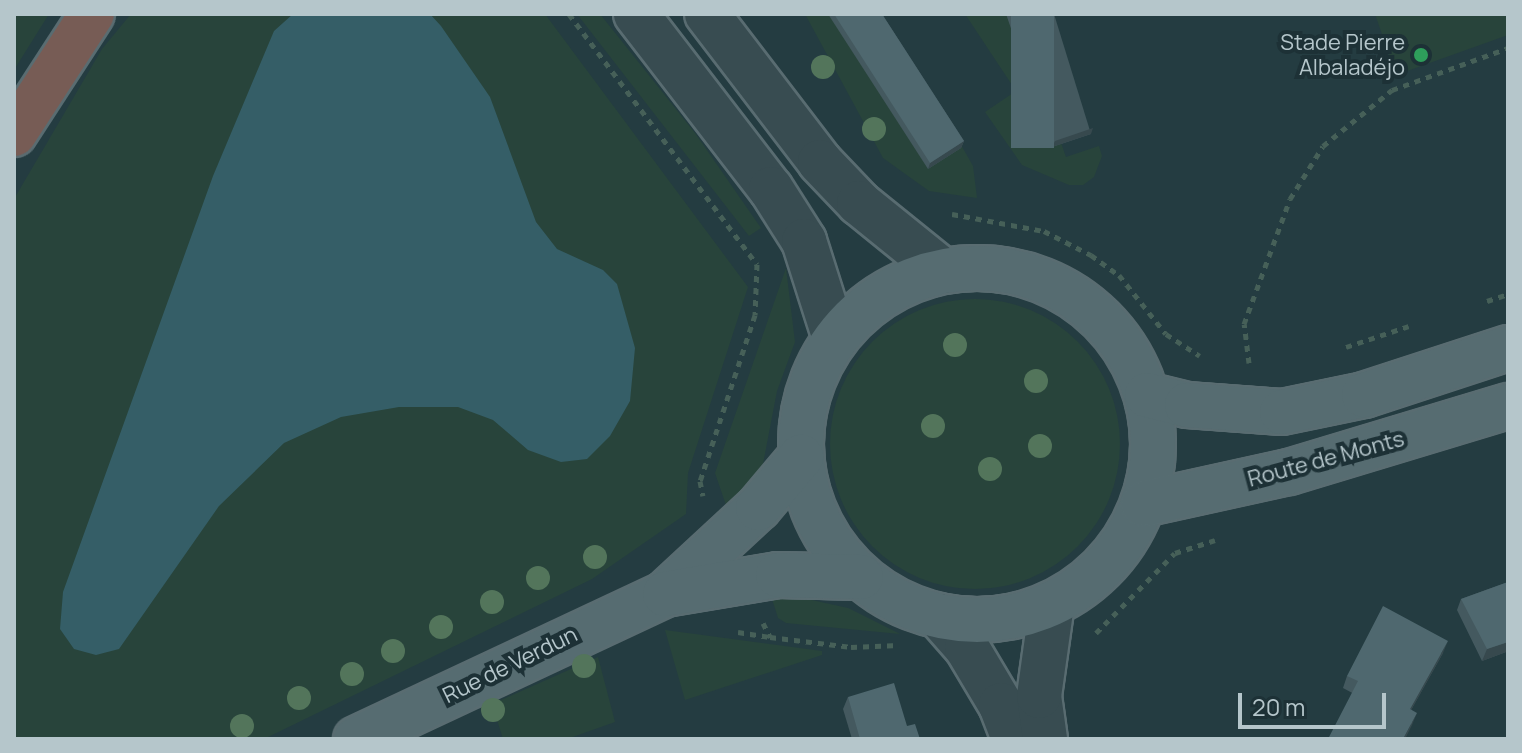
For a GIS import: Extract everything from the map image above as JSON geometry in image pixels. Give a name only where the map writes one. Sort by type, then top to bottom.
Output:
[{"type":"highway","points":[[14,134],[92,14]]},
{"type":"main road","points":[[943,271],[1017,272],[1066,291],[1107,324],[1131,358],[1147,395],[1153,431],[1143,504],[1123,543],[1094,576],[1052,604],[1016,616],[939,616],[898,602],[861,577],[831,543],[810,502],[801,457],[803,415],[815,376],[835,339],[865,307],[901,284],[943,271]]},
{"type":"main road","points":[[1147,395],[1187,405],[1282,412],[1364,395],[1508,348]]},
{"type":"main road","name":"Route de Monts","points":[[1143,504],[1289,472],[1508,406]]},
{"type":"main road","name":"Rue de Verdun","points":[[665,594],[758,508],[801,457]]},
{"type":"main road","name":"Rue de Verdun","points":[[356,739],[665,594],[778,575],[861,577]]},
{"type":"street","points":[[636,14],[771,189],[804,241],[835,339]]},
{"type":"street","points":[[707,14],[820,162],[859,203],[943,271]]},
{"type":"street","points":[[1045,739],[1039,696],[1052,604]]},
{"type":"street","points":[[939,616],[967,648],[1001,705],[1014,739]]},
{"type":"path","points":[[569,14],[757,264]]},
{"type":"path","points":[[1249,364],[1244,324],[1290,199],[1323,146],[1392,90],[1508,48]]},
{"type":"path","points":[[943,213],[1044,231],[1091,255],[1119,275],[1166,334],[1204,358]]},
{"type":"path","points":[[1479,304],[1508,294]]},
{"type":"path","points":[[1342,348],[1418,323]]},
{"type":"path","points":[[1238,363],[1261,364]]},
{"type":"path","points":[[1092,636],[1175,553],[1228,536]]},
{"type":"green space","points":[[14,14],[49,14],[14,70]]},
{"type":"green space","points":[[131,14],[545,14],[748,287],[688,473],[686,514],[592,579],[264,739],[14,739],[14,199],[102,49]]},
{"type":"green space","points":[[577,14],[600,14],[695,133],[761,228],[749,236]]},
{"type":"green space","points":[[805,14],[829,14],[960,143],[973,166],[977,198],[929,191],[883,158]]},
{"type":"green space","points":[[965,14],[1016,14],[1066,157],[1099,146],[1102,156],[1094,177],[1083,185],[1069,185],[1022,165],[985,112],[1016,91]]},
{"type":"green space","name":"Stade Pierre Albaladéjo","points":[[1375,14],[1508,14],[1508,35],[1396,75]]},
{"type":"green space","points":[[786,268],[795,342],[777,391],[763,464],[729,514],[715,473]]},
{"type":"green space","points":[[989,299],[1017,305],[1044,316],[1078,341],[1096,363],[1109,388],[1118,416],[1118,472],[1109,500],[1096,525],[1078,547],[1056,565],[1031,578],[1003,587],[961,589],[933,583],[906,572],[872,547],[854,525],[841,500],[832,472],[830,430],[836,402],[847,375],[872,341],[894,323],[919,310],[947,301]]},
{"type":"green space","points":[[789,595],[848,608],[900,634],[786,623],[778,618],[772,599]]},
{"type":"green space","points":[[665,630],[822,651],[822,655],[685,700]]},
{"type":"green space","points":[[598,657],[615,722],[567,739],[503,739],[492,704]]},
{"type":"water","points":[[293,14],[430,14],[441,26],[490,97],[536,222],[557,249],[603,270],[617,284],[635,348],[630,401],[610,436],[587,459],[561,462],[528,450],[493,420],[458,407],[399,407],[341,417],[284,443],[219,506],[119,649],[96,655],[74,649],[60,629],[63,592],[213,176],[274,31]]},
{"type":"building","points":[[834,14],[882,14],[964,141],[930,163]]},
{"type":"building","points":[[1011,14],[1054,14],[1054,148],[1011,148]]},
{"type":"building","points":[[1508,582],[1508,642],[1487,649],[1461,599]]},
{"type":"building","points":[[1383,606],[1448,641],[1410,709],[1417,713],[1403,739],[1328,739],[1358,681],[1347,676]]},
{"type":"building","points":[[894,683],[907,726],[915,724],[920,739],[860,739],[848,697]]},
{"type":"place","name":"Stade Pierre Albaladéjo","points":[[1421,55]]}]
